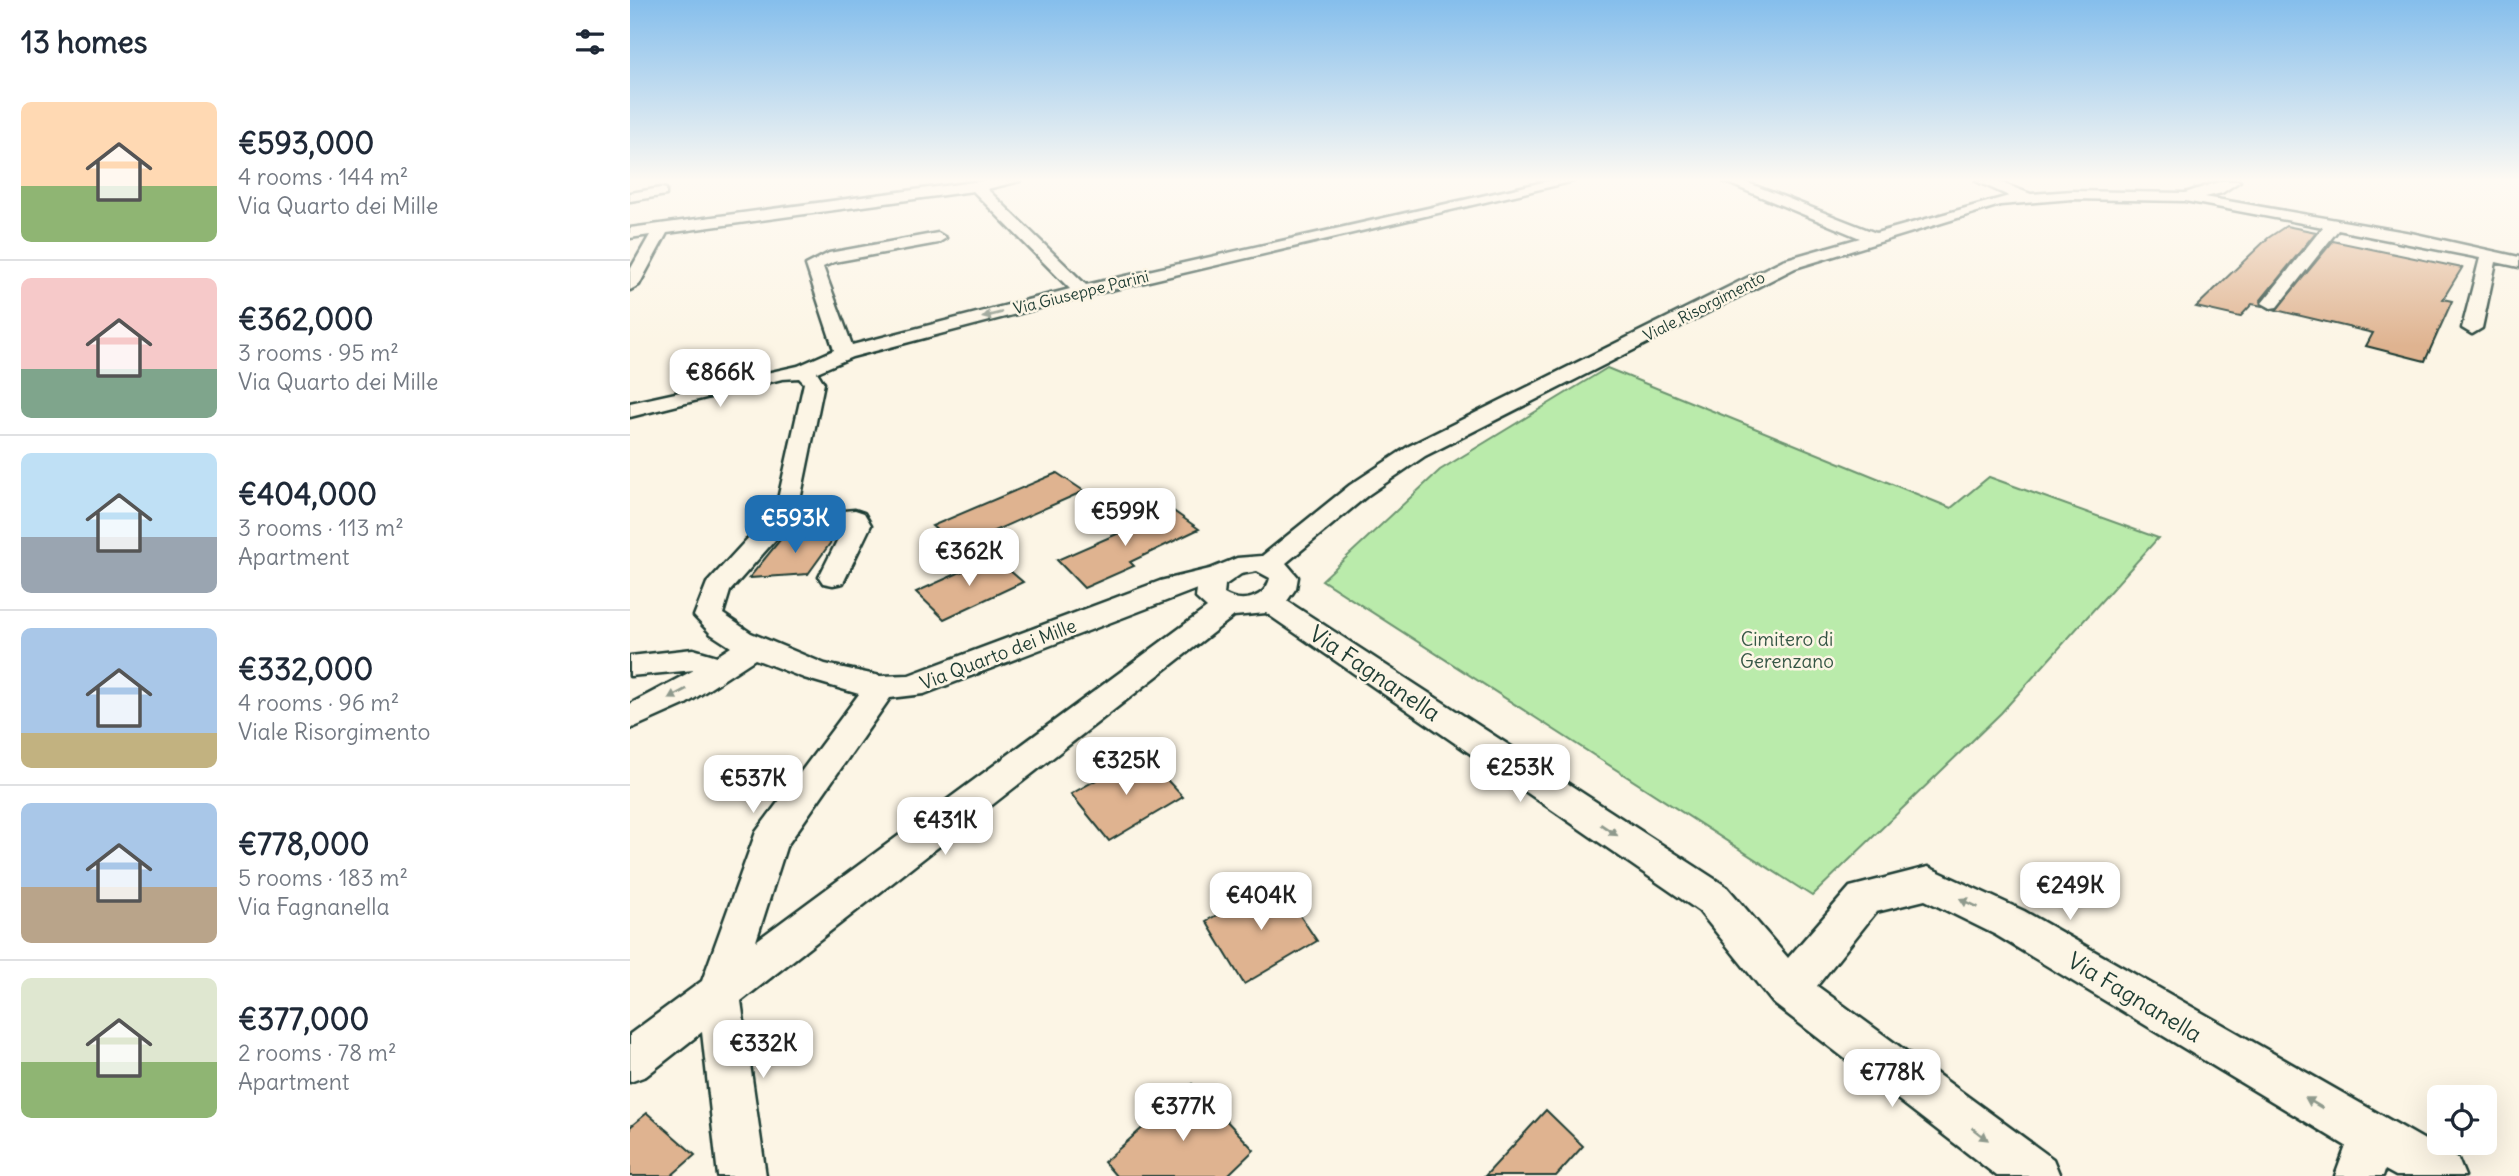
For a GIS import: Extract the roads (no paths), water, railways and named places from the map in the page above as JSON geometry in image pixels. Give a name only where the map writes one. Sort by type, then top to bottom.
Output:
[{"type":"street","points":[[630,285],[657,236]]},
{"type":"street","points":[[1026,236],[1082,291]]},
{"type":"street","name":"Via Giuseppe Parini","points":[[803,371],[845,353],[1082,291],[1325,236]]},
{"type":"street","points":[[1870,236],[1875,238]]},
{"type":"street","name":"Viale Risorgimento","points":[[1267,565],[1359,490],[1438,440],[1765,275],[1789,264],[1882,236]]},
{"type":"street","points":[[2271,303],[2324,236]]},
{"type":"street","points":[[2396,236],[2519,262]]},
{"type":"street","points":[[845,353],[814,265],[829,258],[938,238]]},
{"type":"street","points":[[2472,328],[2488,255]]},
{"type":"street","points":[[630,410],[758,377],[803,371]]},
{"type":"street","name":"Via Quarto dei Mille","points":[[803,371],[811,376],[814,383],[788,510],[717,589],[709,606],[708,616],[719,629],[753,647],[849,681],[881,687],[913,686],[1170,587],[1222,592]]},
{"type":"street","points":[[778,524],[855,518],[858,525],[833,577]]},
{"type":"street","points":[[630,1061],[1222,592],[1235,567],[1267,565],[1281,572],[1284,583],[1276,596],[1247,608],[1222,592]]},
{"type":"street","name":"Via Fagnanella","points":[[1267,601],[1713,899],[1788,989],[1864,899],[1928,883],[2010,923],[2366,1157],[2441,1176]]},
{"type":"street","points":[[630,717],[675,696],[753,647]]},
{"type":"street","points":[[630,666],[693,659],[721,668]]},
{"type":"street","points":[[742,1176],[719,992],[769,842],[881,687]]},
{"type":"street","points":[[1788,989],[2036,1176]]},
{"type":"park label","name":"Cimitero di Gerenzano","points":[[1787,650]]}]
